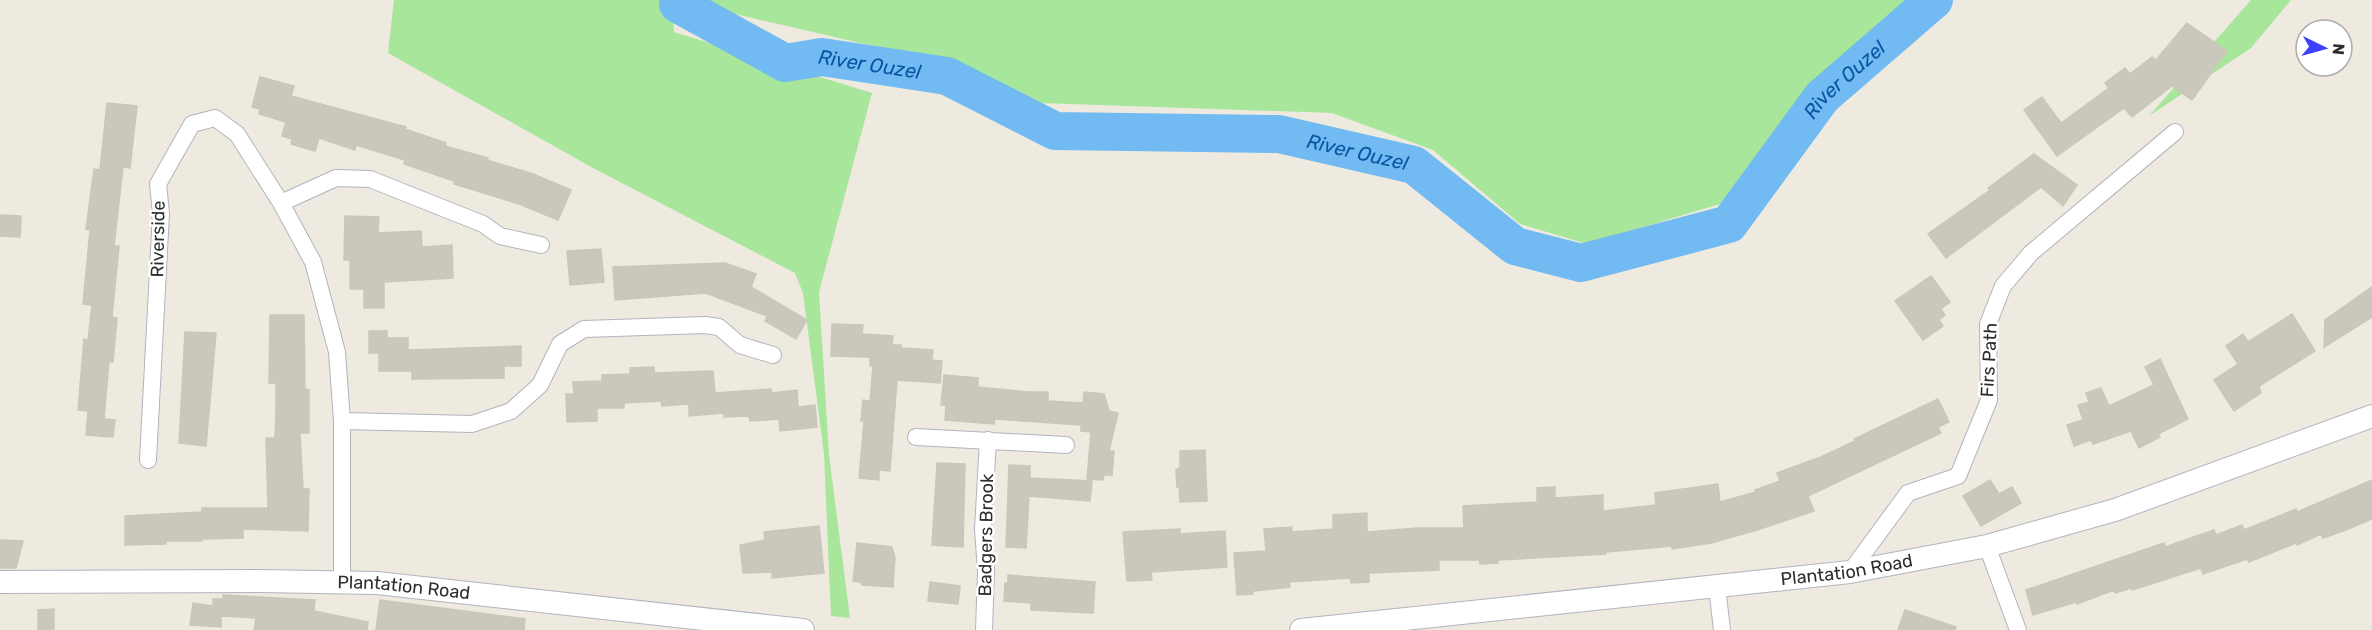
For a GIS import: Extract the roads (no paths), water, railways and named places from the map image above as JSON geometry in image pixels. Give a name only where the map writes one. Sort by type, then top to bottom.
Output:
[{"type":"street","name":"Riverside","points":[[148,460],[161,213],[158,184],[192,124],[215,118],[237,134],[281,203],[313,262],[338,352],[342,420],[342,582]]},
{"type":"street","name":"Firs Path","points":[[1850,572],[1908,493],[1958,476],[1989,400],[1988,324],[2003,286],[2031,253],[2175,132]]},
{"type":"street","points":[[281,203],[336,178],[370,178],[483,224],[500,236],[541,245]]},
{"type":"street","points":[[342,420],[472,424],[512,411],[540,385],[560,344],[584,329],[705,325],[719,327],[740,345],[773,355]]},
{"type":"street","name":"Plantation Road","points":[[1301,630],[1850,572],[1987,546],[2115,510],[2372,417]]},
{"type":"street","points":[[916,437],[1066,445]]},
{"type":"street","name":"Badgers Brook","points":[[984,630],[986,572],[983,529],[988,440]]},
{"type":"street","points":[[1987,546],[2018,630]]},
{"type":"street","name":"Plantation Road","points":[[0,582],[377,583],[804,630]]},
{"type":"street","points":[[1717,587],[1722,630]]},
{"type":"waterway","name":"River Ouzel","points":[[679,0],[678,4],[785,63],[822,57],[947,76],[1055,131],[1279,134],[1414,165],[1515,246],[1581,263],[1729,224],[1822,97],[1934,0]]}]
